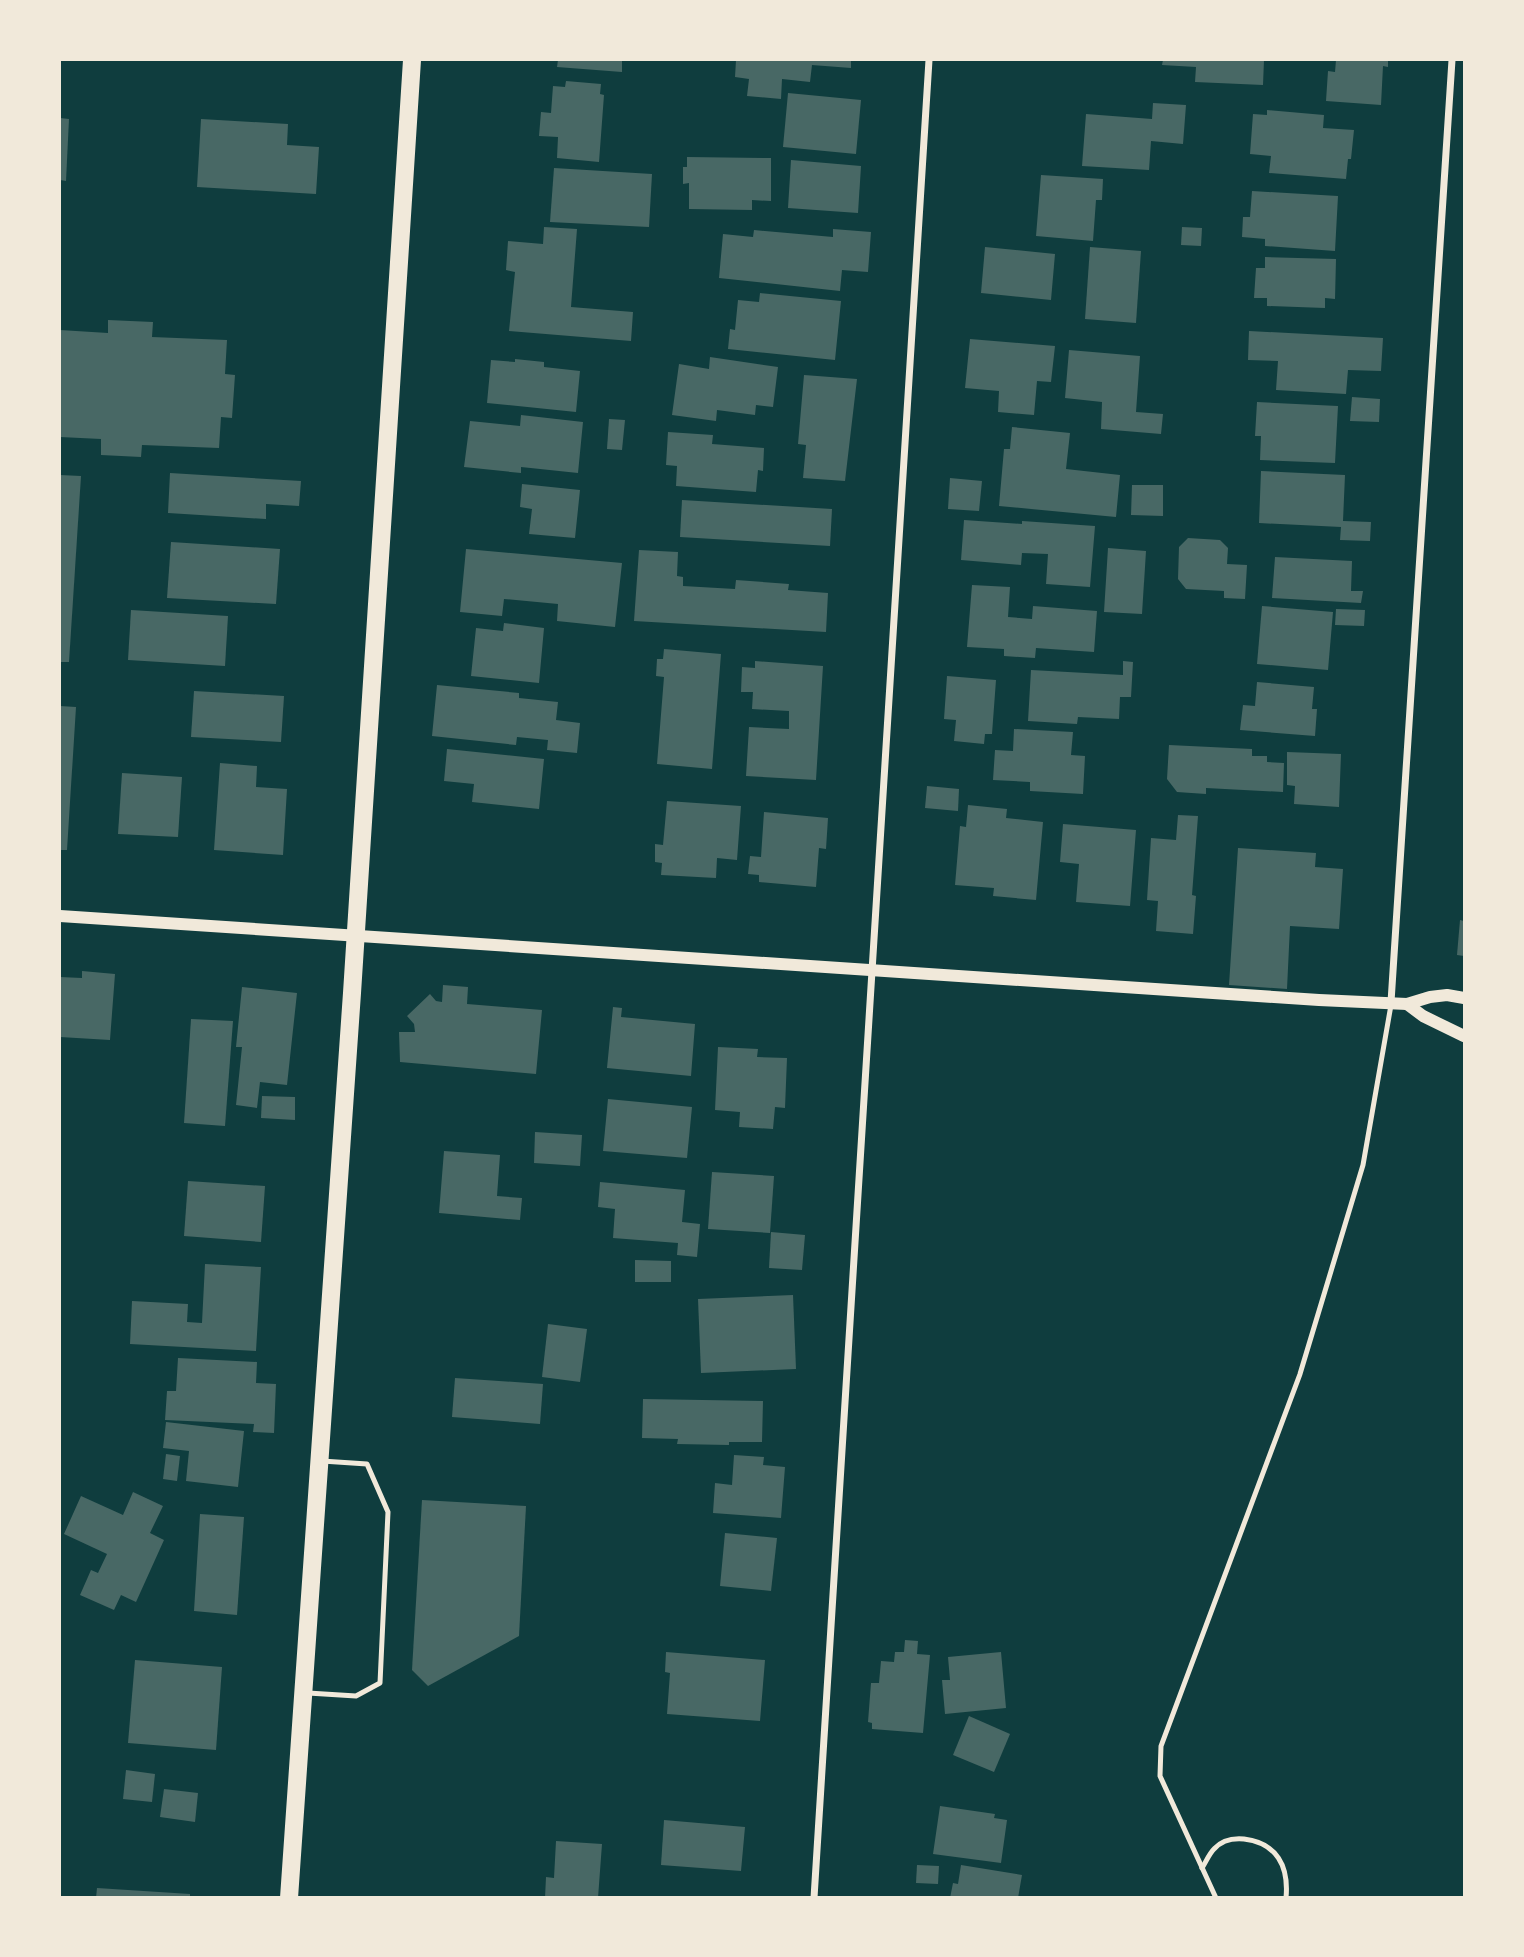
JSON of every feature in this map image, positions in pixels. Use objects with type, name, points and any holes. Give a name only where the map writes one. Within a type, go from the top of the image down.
[{"type":"main road","points":[[289,1898],[356,936],[412,60]]},
{"type":"street","points":[[814,1898],[895,566],[929,60]]},
{"type":"street","points":[[1391,1002],[1451,60]]},
{"type":"street","points":[[60,916],[1319,1000],[1407,1004],[1447,995],[1465,998]]},
{"type":"street","points":[[1407,1004],[1423,1016],[1465,1036]]},
{"type":"lane","points":[[1216,1898],[1160,1776],[1161,1746],[1300,1374],[1363,1165],[1391,1002]]},
{"type":"lane","points":[[303,1693],[356,1696],[380,1683],[388,1512],[367,1464],[319,1461]]},
{"type":"lane","points":[[1202,1868],[1215,1847],[1233,1838],[1259,1841],[1276,1853],[1287,1880],[1286,1898]]},
{"type":"building","points":[[558,60],[622,60],[622,72],[557,67]]},
{"type":"building","points":[[736,60],[851,60],[851,68],[812,65],[810,82],[782,79],[781,99],[747,96],[749,79],[735,77]]},
{"type":"building","points":[[1163,60],[1264,60],[1263,85],[1195,82],[1196,67],[1162,65]]},
{"type":"building","points":[[1336,60],[1388,60],[1388,67],[1383,66],[1381,105],[1326,101],[1328,71],[1335,72]]},
{"type":"building","points":[[566,81],[601,84],[600,94],[604,95],[599,162],[557,158],[558,137],[539,136],[541,112],[551,113],[553,86],[565,87]]},
{"type":"building","points":[[788,93],[861,100],[856,154],[783,147]]},
{"type":"building","points":[[1153,103],[1186,105],[1183,144],[1151,141],[1149,170],[1082,166],[1086,114],[1152,119]]},
{"type":"building","points":[[1267,110],[1324,115],[1323,128],[1354,130],[1346,179],[1269,173],[1271,156],[1250,154],[1253,114],[1267,115]]},
{"type":"building","points":[[60,118],[69,119],[66,181],[60,180]]},
{"type":"building","points":[[201,119],[288,124],[287,145],[319,147],[316,194],[197,187]]},
{"type":"building","points":[[687,157],[771,158],[771,201],[752,200],[752,210],[689,209],[689,183],[683,184],[683,167],[687,167]]},
{"type":"building","points":[[791,160],[861,166],[858,213],[788,208]]},
{"type":"building","points":[[554,168],[652,174],[649,227],[550,222]]},
{"type":"building","points":[[1041,175],[1103,179],[1102,200],[1096,200],[1093,241],[1036,236]]},
{"type":"building","points":[[1252,191],[1338,196],[1335,251],[1265,246],[1265,239],[1242,237],[1243,217],[1250,217]]},
{"type":"building","points":[[544,227],[577,229],[571,307],[633,312],[631,341],[509,331],[515,272],[506,270],[508,241],[543,244]]},
{"type":"building","points":[[1182,227],[1202,228],[1201,246],[1181,245]]},
{"type":"building","points":[[833,229],[871,232],[868,272],[842,270],[840,291],[719,278],[723,234],[753,237],[754,230],[833,237]]},
{"type":"building","points":[[985,247],[1055,254],[1051,300],[981,293]]},
{"type":"building","points":[[1090,247],[1141,251],[1136,323],[1085,319]]},
{"type":"building","points":[[1265,257],[1336,259],[1335,299],[1325,298],[1325,308],[1267,306],[1267,298],[1254,298],[1256,268],[1265,268]]},
{"type":"building","points":[[760,293],[841,301],[835,360],[728,349],[730,329],[735,330],[738,300],[759,302]]},
{"type":"building","points":[[108,320],[153,322],[152,337],[227,340],[225,374],[235,375],[232,418],[221,417],[219,448],[142,445],[141,457],[101,455],[101,439],[60,437],[60,330],[108,333]]},
{"type":"building","points":[[1249,331],[1383,338],[1381,371],[1348,370],[1346,394],[1276,390],[1278,361],[1248,360]]},
{"type":"building","points":[[970,339],[1055,346],[1051,382],[1037,381],[1034,415],[998,412],[999,391],[965,388]]},
{"type":"building","points":[[1069,350],[1140,356],[1136,412],[1163,414],[1161,434],[1101,429],[1102,402],[1065,398]]},
{"type":"building","points":[[710,357],[778,367],[773,407],[756,405],[755,415],[717,410],[716,421],[672,415],[679,364],[709,369]]},
{"type":"building","points":[[515,359],[544,362],[544,367],[580,371],[576,412],[487,403],[491,360],[515,362]]},
{"type":"building","points":[[804,375],[857,379],[845,481],[803,478],[806,445],[798,444]]},
{"type":"building","points":[[1352,397],[1380,399],[1379,422],[1350,421]]},
{"type":"building","points":[[1257,402],[1338,406],[1335,463],[1260,460],[1261,436],[1255,436]]},
{"type":"building","points":[[521,415],[583,422],[578,473],[521,467],[521,473],[464,467],[470,421],[520,426]]},
{"type":"building","points":[[609,419],[625,420],[622,450],[607,449]]},
{"type":"building","points":[[1012,427],[1070,433],[1066,469],[1120,475],[1116,517],[999,506],[1004,449],[1010,449]]},
{"type":"building","points":[[668,432],[713,435],[712,444],[764,448],[763,471],[758,470],[756,492],[676,486],[677,466],[666,465]]},
{"type":"building","points":[[1261,471],[1345,475],[1343,521],[1371,522],[1370,541],[1340,540],[1341,527],[1259,523]]},
{"type":"building","points":[[170,473],[301,481],[299,506],[266,504],[266,519],[168,513]]},
{"type":"building","points":[[60,475],[81,476],[69,662],[60,662]]},
{"type":"building","points":[[950,478],[982,481],[979,511],[948,509]]},
{"type":"building","points":[[522,484],[580,490],[575,538],[529,534],[532,509],[520,507]]},
{"type":"building","points":[[1132,485],[1163,485],[1163,516],[1131,515]]},
{"type":"building","points":[[682,500],[832,509],[830,546],[680,537]]},
{"type":"building","points":[[964,520],[1095,526],[1090,587],[1046,584],[1048,554],[1022,553],[1021,565],[961,560]]},
{"type":"building","points":[[1188,538],[1220,540],[1228,548],[1227,564],[1247,565],[1245,599],[1224,598],[1224,591],[1186,589],[1178,579],[1179,547]]},
{"type":"building","points":[[171,542],[280,549],[276,604],[167,598]]},
{"type":"building","points":[[1108,548],[1146,551],[1142,614],[1104,612]]},
{"type":"building","points":[[466,549],[622,563],[615,627],[557,621],[558,604],[504,599],[502,616],[460,612]]},
{"type":"building","points":[[639,550],[678,552],[677,576],[683,577],[683,586],[735,589],[736,580],[789,584],[788,590],[828,593],[826,632],[634,621]]},
{"type":"building","points":[[1275,557],[1352,561],[1351,591],[1363,591],[1361,603],[1272,598]]},
{"type":"building","points":[[972,585],[1010,587],[1008,617],[1032,619],[1033,606],[1097,611],[1094,652],[1036,648],[1035,658],[1004,656],[1004,649],[967,647]]},
{"type":"building","points":[[1262,606],[1333,612],[1328,670],[1257,664]]},
{"type":"building","points":[[1336,609],[1365,610],[1364,626],[1335,625]]},
{"type":"building","points":[[131,610],[228,616],[225,666],[128,660]]},
{"type":"building","points":[[504,623],[544,628],[539,683],[471,676],[476,628],[503,631]]},
{"type":"building","points":[[664,649],[721,654],[712,769],[657,764],[664,677],[656,676],[657,659],[663,659]]},
{"type":"building","points":[[755,661],[823,666],[816,780],[746,776],[749,727],[789,729],[789,711],[752,709],[753,692],[741,692],[742,667],[755,668]]},
{"type":"building","points":[[1123,661],[1133,662],[1131,697],[1120,697],[1119,719],[1078,717],[1077,724],[1028,721],[1031,670],[1123,675]]},
{"type":"building","points":[[947,676],[996,680],[992,734],[985,734],[984,744],[954,741],[956,720],[944,719]]},
{"type":"building","points":[[1257,682],[1314,687],[1312,709],[1317,709],[1315,736],[1240,730],[1243,705],[1255,706]]},
{"type":"building","points":[[437,685],[519,693],[519,698],[558,702],[556,720],[580,723],[577,753],[547,750],[548,740],[517,737],[516,745],[432,736]]},
{"type":"building","points":[[194,691],[284,696],[281,742],[191,737]]},
{"type":"building","points":[[60,706],[76,707],[67,850],[60,850]]},
{"type":"building","points":[[1014,729],[1073,732],[1071,755],[1085,756],[1083,794],[1030,791],[1030,782],[993,780],[995,750],[1013,751]]},
{"type":"building","points":[[1169,745],[1252,749],[1252,756],[1267,756],[1267,762],[1284,763],[1283,792],[1206,788],[1206,794],[1177,792],[1167,779]]},
{"type":"building","points":[[447,749],[544,759],[539,809],[472,802],[474,784],[444,781]]},
{"type":"building","points":[[1287,752],[1341,754],[1339,807],[1294,804],[1295,786],[1287,785]]},
{"type":"building","points":[[220,763],[257,766],[256,787],[287,789],[283,855],[214,850]]},
{"type":"building","points":[[122,773],[182,777],[178,837],[118,834]]},
{"type":"building","points":[[927,786],[959,789],[958,811],[925,808]]},
{"type":"building","points":[[667,801],[741,806],[737,860],[717,858],[716,878],[661,875],[662,863],[655,862],[655,844],[663,845]]},
{"type":"building","points":[[968,805],[1007,809],[1006,818],[1043,822],[1036,900],[993,896],[994,888],[955,885],[960,826],[966,827]]},
{"type":"building","points":[[764,812],[828,818],[826,849],[819,848],[816,887],[759,882],[759,875],[748,874],[750,856],[761,857]]},
{"type":"building","points":[[1178,815],[1198,816],[1192,895],[1196,896],[1193,934],[1156,931],[1158,901],[1147,900],[1151,838],[1176,840]]},
{"type":"building","points":[[1063,824],[1136,830],[1130,906],[1076,902],[1079,864],[1060,862]]},
{"type":"building","points":[[1238,848],[1316,853],[1315,867],[1343,869],[1339,929],[1290,926],[1287,989],[1229,985]]},
{"type":"building","points":[[1460,920],[1464,921],[1464,956],[1457,955]]},
{"type":"building","points":[[82,971],[115,974],[110,1040],[60,1037],[60,977],[82,978]]},
{"type":"building","points":[[443,985],[468,987],[467,1004],[542,1010],[536,1074],[400,1062],[399,1032],[415,1032],[414,1024],[407,1016],[430,994],[436,1001],[442,1002]]},
{"type":"building","points":[[242,987],[297,993],[287,1085],[260,1082],[257,1108],[236,1105],[242,1047],[236,1047]]},
{"type":"building","points":[[613,1007],[622,1008],[621,1017],[695,1024],[691,1076],[607,1068]]},
{"type":"building","points":[[191,1019],[233,1021],[225,1126],[184,1123]]},
{"type":"building","points":[[718,1047],[758,1049],[757,1057],[787,1058],[785,1108],[775,1107],[773,1129],[739,1127],[740,1112],[715,1110]]},
{"type":"building","points":[[262,1096],[295,1097],[295,1120],[261,1118]]},
{"type":"building","points":[[608,1099],[692,1107],[687,1158],[603,1151]]},
{"type":"building","points":[[535,1132],[582,1135],[580,1166],[534,1163]]},
{"type":"building","points":[[444,1151],[500,1155],[497,1196],[522,1198],[520,1220],[439,1213]]},
{"type":"building","points":[[712,1172],[774,1176],[770,1233],[708,1229]]},
{"type":"building","points":[[188,1181],[265,1186],[261,1242],[184,1236]]},
{"type":"building","points":[[600,1182],[685,1190],[682,1222],[700,1224],[697,1257],[677,1255],[678,1243],[613,1238],[615,1209],[598,1207]]},
{"type":"building","points":[[771,1232],[805,1235],[802,1270],[769,1268]]},
{"type":"building","points":[[635,1260],[671,1261],[671,1282],[635,1282]]},
{"type":"building","points":[[205,1264],[261,1267],[256,1351],[130,1344],[132,1301],[188,1304],[187,1322],[202,1323]]},
{"type":"building","points":[[793,1295],[796,1369],[701,1373],[698,1299]]},
{"type":"building","points":[[548,1324],[587,1329],[580,1382],[542,1377]]},
{"type":"building","points":[[178,1358],[257,1362],[256,1383],[276,1384],[274,1433],[253,1432],[254,1424],[165,1420],[167,1391],[176,1391]]},
{"type":"building","points":[[455,1378],[543,1384],[540,1424],[452,1417]]},
{"type":"building","points":[[643,1399],[763,1401],[762,1442],[729,1442],[729,1445],[677,1444],[678,1439],[642,1438]]},
{"type":"building","points":[[166,1422],[244,1431],[238,1487],[186,1481],[189,1451],[163,1448]]},
{"type":"building","points":[[166,1454],[180,1456],[177,1481],[163,1479]]},
{"type":"building","points":[[734,1455],[764,1457],[763,1465],[785,1467],[781,1518],[713,1513],[715,1483],[732,1485]]},
{"type":"building","points":[[133,1492],[163,1506],[150,1533],[164,1540],[136,1602],[121,1595],[114,1610],[80,1595],[91,1570],[98,1573],[107,1554],[64,1534],[81,1496],[123,1515]]},
{"type":"building","points":[[422,1500],[526,1506],[519,1636],[428,1686],[412,1670]]},
{"type":"building","points":[[200,1514],[244,1517],[237,1615],[194,1611]]},
{"type":"building","points":[[725,1533],[777,1538],[771,1591],[720,1586]]},
{"type":"building","points":[[905,1640],[918,1641],[917,1654],[930,1655],[923,1733],[872,1729],[872,1723],[868,1722],[871,1683],[879,1683],[881,1661],[894,1662],[895,1652],[904,1652]]},
{"type":"building","points":[[666,1652],[765,1660],[760,1721],[667,1714],[670,1673],[665,1672]]},
{"type":"building","points":[[1001,1652],[1006,1708],[945,1714],[942,1680],[950,1680],[948,1657]]},
{"type":"building","points":[[135,1660],[222,1667],[216,1750],[128,1743]]},
{"type":"building","points":[[969,1716],[1010,1734],[994,1772],[953,1755]]},
{"type":"building","points":[[126,1770],[155,1774],[152,1802],[123,1799]]},
{"type":"building","points":[[164,1789],[198,1793],[195,1822],[160,1817]]},
{"type":"building","points":[[940,1806],[995,1814],[994,1818],[1007,1820],[1001,1863],[933,1854]]},
{"type":"building","points":[[664,1820],[745,1827],[741,1871],[661,1865]]},
{"type":"building","points":[[556,1841],[602,1844],[598,1898],[545,1898],[546,1877],[554,1878]]},
{"type":"building","points":[[917,1865],[939,1866],[938,1884],[916,1883]]},
{"type":"building","points":[[961,1865],[1022,1875],[1018,1898],[950,1898],[953,1883],[958,1884]]},
{"type":"building","points":[[97,1888],[190,1894],[190,1898],[96,1898]]}]
